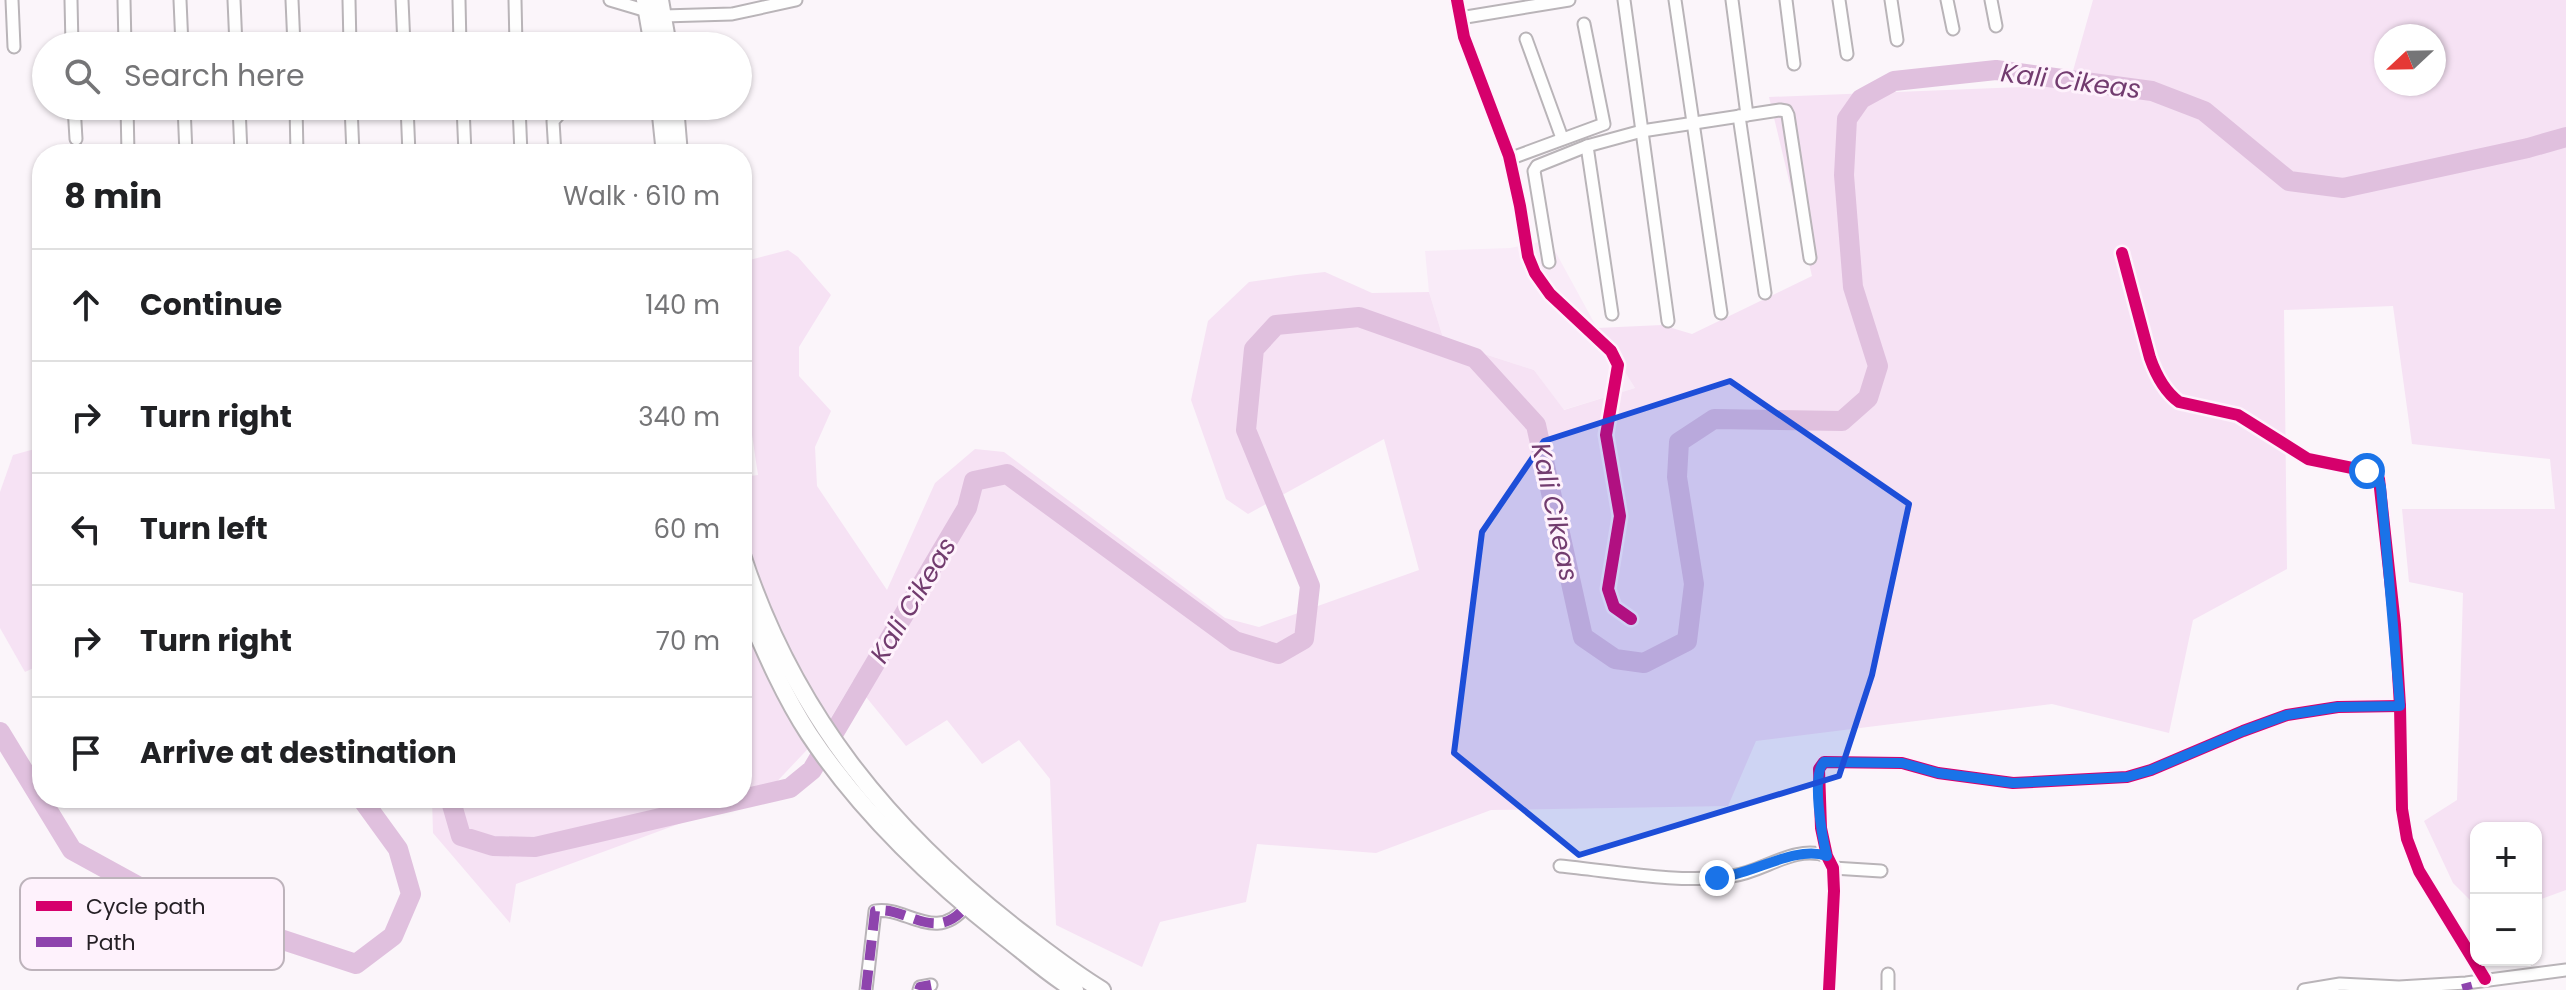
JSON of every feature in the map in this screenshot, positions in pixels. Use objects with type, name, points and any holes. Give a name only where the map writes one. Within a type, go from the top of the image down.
[{"type":"main road","points":[[653,32],[654,7]]},
{"type":"main road","points":[[654,7],[663,32]]},
{"type":"main road","points":[[661,120],[664,144]]},
{"type":"main road","points":[[676,120],[678,144]]},
{"type":"main road","points":[[752,581],[776,645],[797,684],[861,791],[893,837],[966,906],[1075,990]]},
{"type":"main road","points":[[752,620],[790,702],[810,735],[861,791],[976,897],[1076,974],[1102,990]]},
{"type":"street","points":[[12,0],[14,47]]},
{"type":"street","points":[[71,0],[72,32]]},
{"type":"street","points":[[124,0],[125,32]]},
{"type":"street","points":[[180,0],[181,32]]},
{"type":"street","points":[[234,0],[235,32]]},
{"type":"street","points":[[292,0],[293,32]]},
{"type":"street","points":[[349,0],[350,32]]},
{"type":"street","points":[[402,0],[403,32]]},
{"type":"street","points":[[459,0],[460,32]]},
{"type":"street","points":[[515,0],[516,32]]},
{"type":"street","points":[[610,0],[732,14],[796,0]]},
{"type":"street","points":[[1457,0],[1464,37],[1509,159],[1528,256],[1535,273],[1550,294],[1611,351],[1618,365],[1606,435],[1620,516],[1608,589],[1614,607],[1631,619]]},
{"type":"street","points":[[1460,18],[1569,0]]},
{"type":"street","points":[[1624,0],[1668,321]]},
{"type":"street","points":[[1675,0],[1721,313]]},
{"type":"street","points":[[1732,0],[1765,293]]},
{"type":"street","points":[[1786,0],[1794,64]]},
{"type":"street","points":[[1839,0],[1847,54]]},
{"type":"street","points":[[1891,0],[1897,40]]},
{"type":"street","points":[[1947,0],[1953,29]]},
{"type":"street","points":[[1991,0],[1996,26]]},
{"type":"street","points":[[1509,159],[1604,124],[1584,24]]},
{"type":"street","points":[[1526,39],[1562,138]]},
{"type":"street","points":[[1549,262],[1534,169],[1587,146],[1642,131],[1780,110],[1788,115],[1810,258]]},
{"type":"street","points":[[75,120],[76,139]]},
{"type":"street","points":[[127,120],[128,144]]},
{"type":"street","points":[[185,120],[186,144]]},
{"type":"street","points":[[240,120],[241,144]]},
{"type":"street","points":[[296,120],[297,144]]},
{"type":"street","points":[[352,120],[353,144]]},
{"type":"street","points":[[408,120],[409,144]]},
{"type":"street","points":[[464,120],[465,144]]},
{"type":"street","points":[[520,120],[521,144]]},
{"type":"street","points":[[554,120],[554,144]]},
{"type":"street","points":[[1587,146],[1612,314]]},
{"type":"street","points":[[2122,253],[2150,358],[2171,397],[2179,402],[2238,415],[2308,459],[2367,471],[2379,479],[2400,706],[2402,809],[2411,854],[2485,979]]},
{"type":"street","points":[[1829,990],[1834,914],[1833,868],[1821,828],[1818,780],[1819,769],[1824,762],[1902,763],[1938,773],[2013,783],[2127,777],[2287,715],[2338,707],[2400,706]]},
{"type":"street","points":[[1560,866],[1717,878],[1736,876],[1802,854],[1827,856]]},
{"type":"street","points":[[1833,868],[1881,871]]},
{"type":"street","points":[[866,990],[875,911],[943,922],[957,918],[966,906]]},
{"type":"street","points":[[2304,990],[2340,984],[2467,986],[2485,979],[2566,970]]},
{"type":"street","points":[[1888,974],[1888,990]]},
{"type":"highlighted area","points":[[1730,381],[1909,504],[1872,675],[1839,776],[1579,855],[1454,753],[1482,532],[1544,441]]},
{"type":"shaded area","points":[[2093,0],[2566,0],[2566,890],[2542,899],[2542,822],[2470,822],[2470,900],[2453,883],[2424,821],[2457,800],[2463,593],[2409,582],[2402,509],[2555,509],[2550,459],[2412,444],[2393,306],[2284,310],[2287,569],[2193,620],[2169,733],[2052,704],[1756,741],[1728,806],[1491,810],[1376,853],[1257,844],[1246,902],[1160,922],[1142,967],[1056,925],[1050,779],[1019,740],[982,764],[947,720],[906,746],[853,681],[820,736],[768,791],[752,797],[752,476],[758,475],[752,435],[752,259],[788,250],[831,295],[799,347],[799,376],[831,411],[815,447],[817,486],[887,590],[935,483],[975,449],[1004,452],[1225,618],[1259,627],[1419,570],[1384,439],[1248,514],[1226,499],[1191,400],[1208,321],[1249,282],[1325,272],[1372,293],[1429,292],[1444,341],[1534,370],[1564,410],[1635,388],[1597,328],[1662,325],[1692,334],[1812,276],[1769,97],[2069,85]]},
{"type":"shaded area","points":[[1549,240],[1597,328],[1635,388],[1563,410],[1534,370],[1444,341],[1429,292],[1425,251],[1510,248]]},
{"type":"shaded area","points":[[32,450],[32,669],[25,672],[0,628],[0,492],[13,455]]},
{"type":"shaded area","points":[[432,808],[722,808],[516,884],[510,923],[433,833]]},
{"type":"waterway","name":"Kali Cikeas","points":[[752,797],[790,788],[812,770],[967,508],[974,481],[1007,474],[1235,641],[1278,654],[1304,639],[1310,586],[1246,430],[1254,349],[1276,325],[1359,317],[1475,358],[1536,425],[1583,637],[1615,659],[1644,663],[1687,641],[1694,584],[1677,477],[1679,442],[1714,419],[1842,421],[1868,398],[1878,366],[1853,287],[1844,175],[1847,119],[1861,99],[1894,81],[1996,70],[2152,91],[2204,111],[2289,181],[2343,188],[2566,137]]},
{"type":"waterway","name":"Kali Cikeas","points":[[0,732],[32,784]]},
{"type":"waterway","name":"Kali Cikeas","points":[[46,808],[72,850],[123,878]]},
{"type":"waterway","name":"Kali Cikeas","points":[[284,940],[356,964],[393,936],[411,894],[398,849],[368,808]]},
{"type":"waterway","name":"Kali Cikeas","points":[[453,808],[461,836],[493,846],[535,847],[704,808]]},
{"type":"marked path","points":[[866,990],[875,911],[898,913],[932,923],[955,917],[966,906]]},
{"type":"marked path","points":[[2466,983],[2468,990]]},
{"type":"marked path","points":[[919,990],[931,985]]},
{"type":"cycle path","points":[[1457,0],[1464,37],[1509,156],[1528,256],[1535,273],[1550,294],[1611,351],[1618,365],[1606,435],[1620,516],[1608,589],[1614,607],[1631,619]]},
{"type":"cycle path","points":[[2122,253],[2150,358],[2161,382],[2174,398],[2179,402],[2238,415],[2308,459],[2367,471],[2379,479],[2395,625],[2402,809],[2407,839],[2419,871],[2485,979]]},
{"type":"cycle path","points":[[1829,990],[1834,891],[1833,868],[1821,828],[1819,769],[1824,762],[1902,763],[1938,773],[2013,783],[2127,777],[2287,715],[2338,707],[2400,706]]},
{"type":"route","points":[[1717,878],[1736,876],[1802,854],[1820,853],[1827,856],[1821,828],[1818,780],[1820,764],[1824,762],[1902,763],[1938,773],[2013,783],[2127,777],[2287,715],[2338,707],[2400,706],[2381,487],[2379,479],[2367,471]]}]
